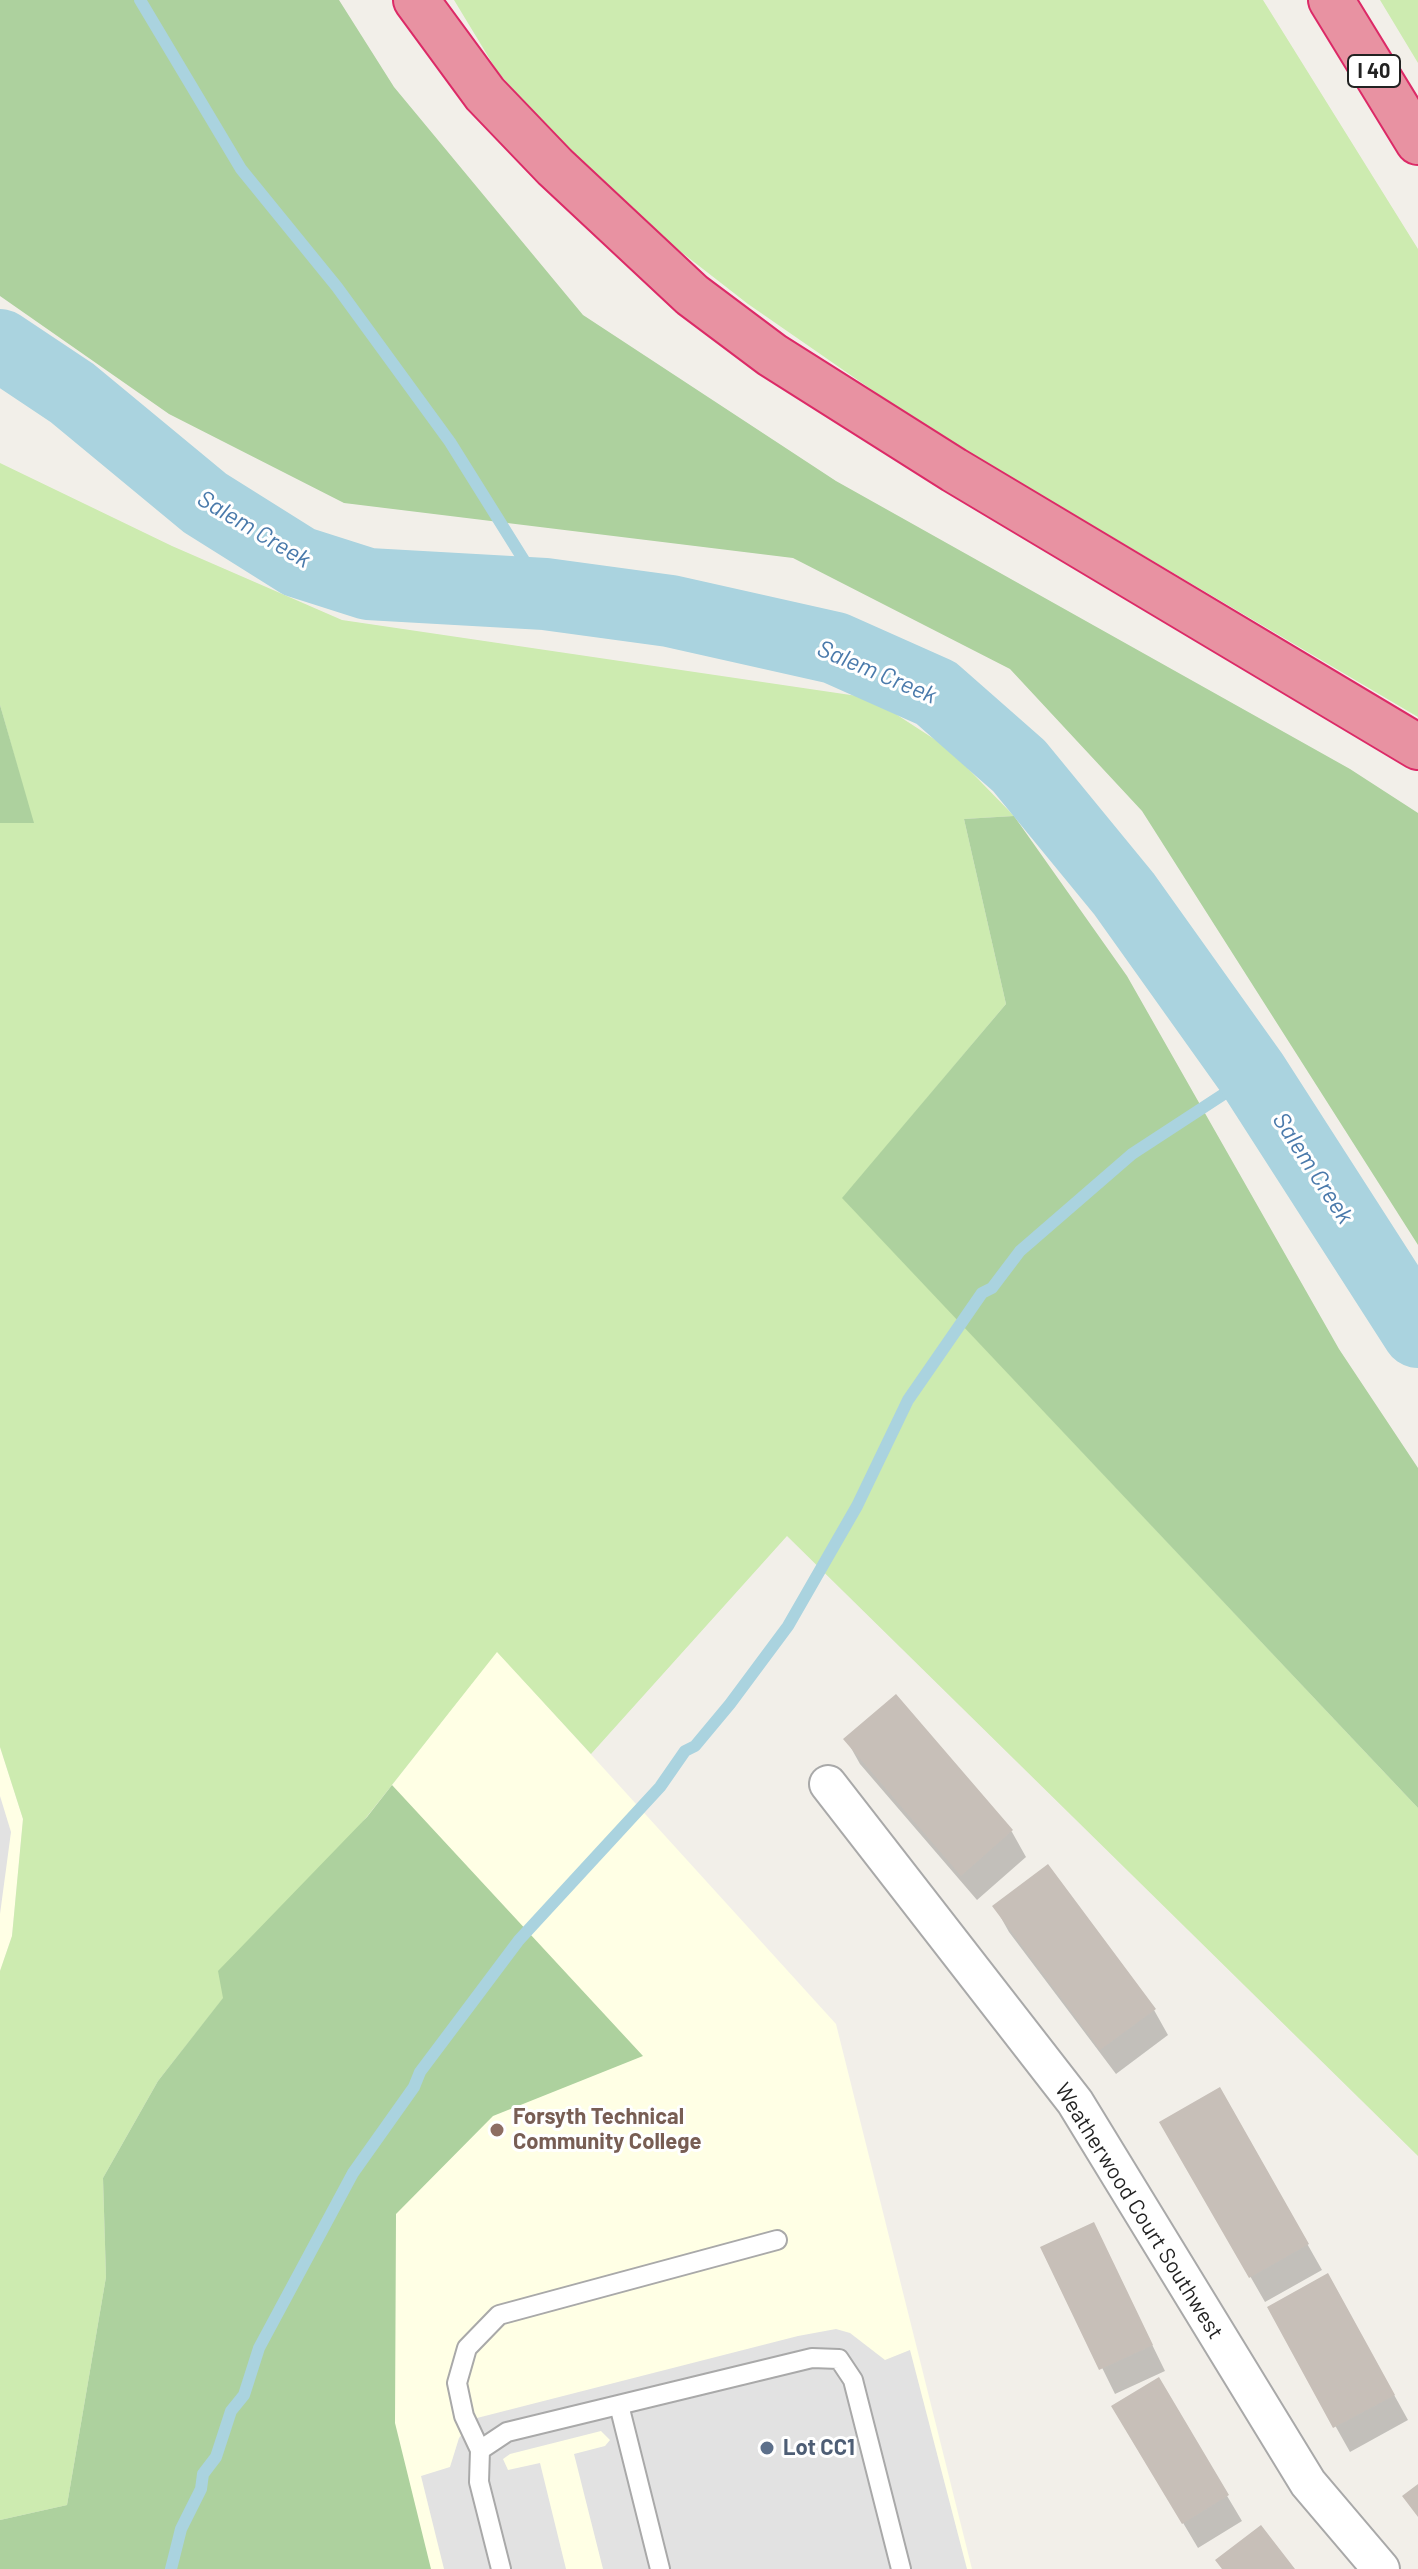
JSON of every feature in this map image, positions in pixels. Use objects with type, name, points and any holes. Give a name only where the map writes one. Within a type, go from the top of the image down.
[{"type":"highway","points":[[416,0],[485,94],[555,167],[692,295],[772,355],[954,470],[1418,747]]},
{"type":"highway","name":"I 40","points":[[1331,0],[1418,142]]},
{"type":"street","name":"Weatherwood Court Southwest","points":[[828,1784],[1075,2102],[1308,2483],[1381,2569]]},
{"type":"lane","points":[[501,2569],[479,2482],[480,2450],[464,2416],[457,2383],[467,2348],[499,2315],[777,2240]]},
{"type":"lane","points":[[480,2450],[507,2432],[812,2358],[839,2359],[853,2380],[901,2569]]},
{"type":"lane","points":[[619,2405],[660,2569]]},
{"type":"shaded area","name":"Forsyth Technical Community College","points":[[497,1651],[836,2024],[972,2569],[0,2569],[0,2520],[67,2505],[106,2277],[367,1817]]},
{"type":"shaded area","points":[[0,1747],[23,1819],[12,1936],[0,1971]]},
{"type":"shaded area","points":[[0,1796],[11,1832],[0,1914]]},
{"type":"shaded area","name":"Lot CC1","points":[[836,2329],[850,2333],[885,2360],[910,2350],[967,2569],[603,2569],[574,2454],[605,2446],[610,2440],[601,2431],[510,2454],[503,2459],[508,2470],[540,2463],[566,2569],[444,2569],[421,2476],[450,2467],[459,2438],[477,2418]]},
{"type":"green space","points":[[0,0],[339,0],[394,87],[583,315],[836,481],[1350,769],[1418,813],[1418,1245],[1142,811],[1010,669],[793,558],[344,503],[169,414],[0,296]]},
{"type":"green space","points":[[454,0],[1263,0],[1418,249],[1418,717],[927,428],[748,304],[676,248],[567,151],[497,71]]},
{"type":"green space","points":[[1380,0],[1418,0],[1418,63]]},
{"type":"green space","points":[[0,463],[172,546],[342,620],[871,698],[948,748],[1014,816],[964,819],[1006,1004],[843,1198],[1418,1808],[1418,2156],[787,1536],[591,1754],[497,1652],[158,2081],[103,2178],[106,2277],[67,2505],[0,2520],[0,1971],[12,1936],[23,1819],[0,1747],[0,823],[33,823],[0,705]]},
{"type":"green space","points":[[0,705],[34,823],[0,823]]},
{"type":"green space","points":[[1014,816],[1127,976],[1339,1349],[1418,1468],[1418,1808],[842,1198],[1006,1004],[964,819]]},
{"type":"green space","points":[[392,1785],[643,2056],[493,2116],[396,2214],[395,2423],[431,2569],[0,2569],[0,2520],[67,2505],[106,2277],[103,2178],[158,2081],[223,1998],[218,1971],[367,1817]]},
{"type":"building","points":[[896,1694],[1013,1830],[961,1876],[843,1739]]},
{"type":"building","points":[[1048,1864],[1156,2009],[1100,2050],[992,1906]]},
{"type":"building","points":[[1220,2087],[1309,2244],[1249,2278],[1159,2122]]},
{"type":"building","points":[[1094,2222],[1153,2345],[1099,2370],[1040,2247]]},
{"type":"building","points":[[1328,2273],[1395,2395],[1333,2428],[1267,2307]]},
{"type":"building","points":[[1159,2377],[1229,2495],[1182,2524],[1111,2406]]},
{"type":"building","points":[[1418,2484],[1418,2517],[1402,2496]]},
{"type":"building","points":[[1261,2525],[1295,2569],[1222,2569],[1215,2560]]},
{"type":"waterway","points":[[140,0],[241,169],[337,287],[450,442],[545,594]]},
{"type":"waterway","name":"Salem Creek","points":[[0,345],[72,393],[205,503],[299,562],[368,584],[545,594],[670,611],[835,648],[936,693],[1019,766],[1124,894],[1253,1075],[1418,1332]]},
{"type":"waterway","points":[[171,2569],[181,2529],[201,2489],[203,2474],[216,2457],[231,2411],[244,2395],[259,2348],[353,2173],[414,2087],[420,2072],[519,1940],[660,1787],[685,1751],[695,1746],[730,1704],[788,1626],[857,1506],[908,1400],[982,1293],[992,1288],[1020,1251],[1132,1154],[1253,1075]]},
{"type":"place","name":"Forsyth Technical Community College","points":[[497,2130]]},
{"type":"place","name":"Lot CC1","points":[[767,2448]]}]
